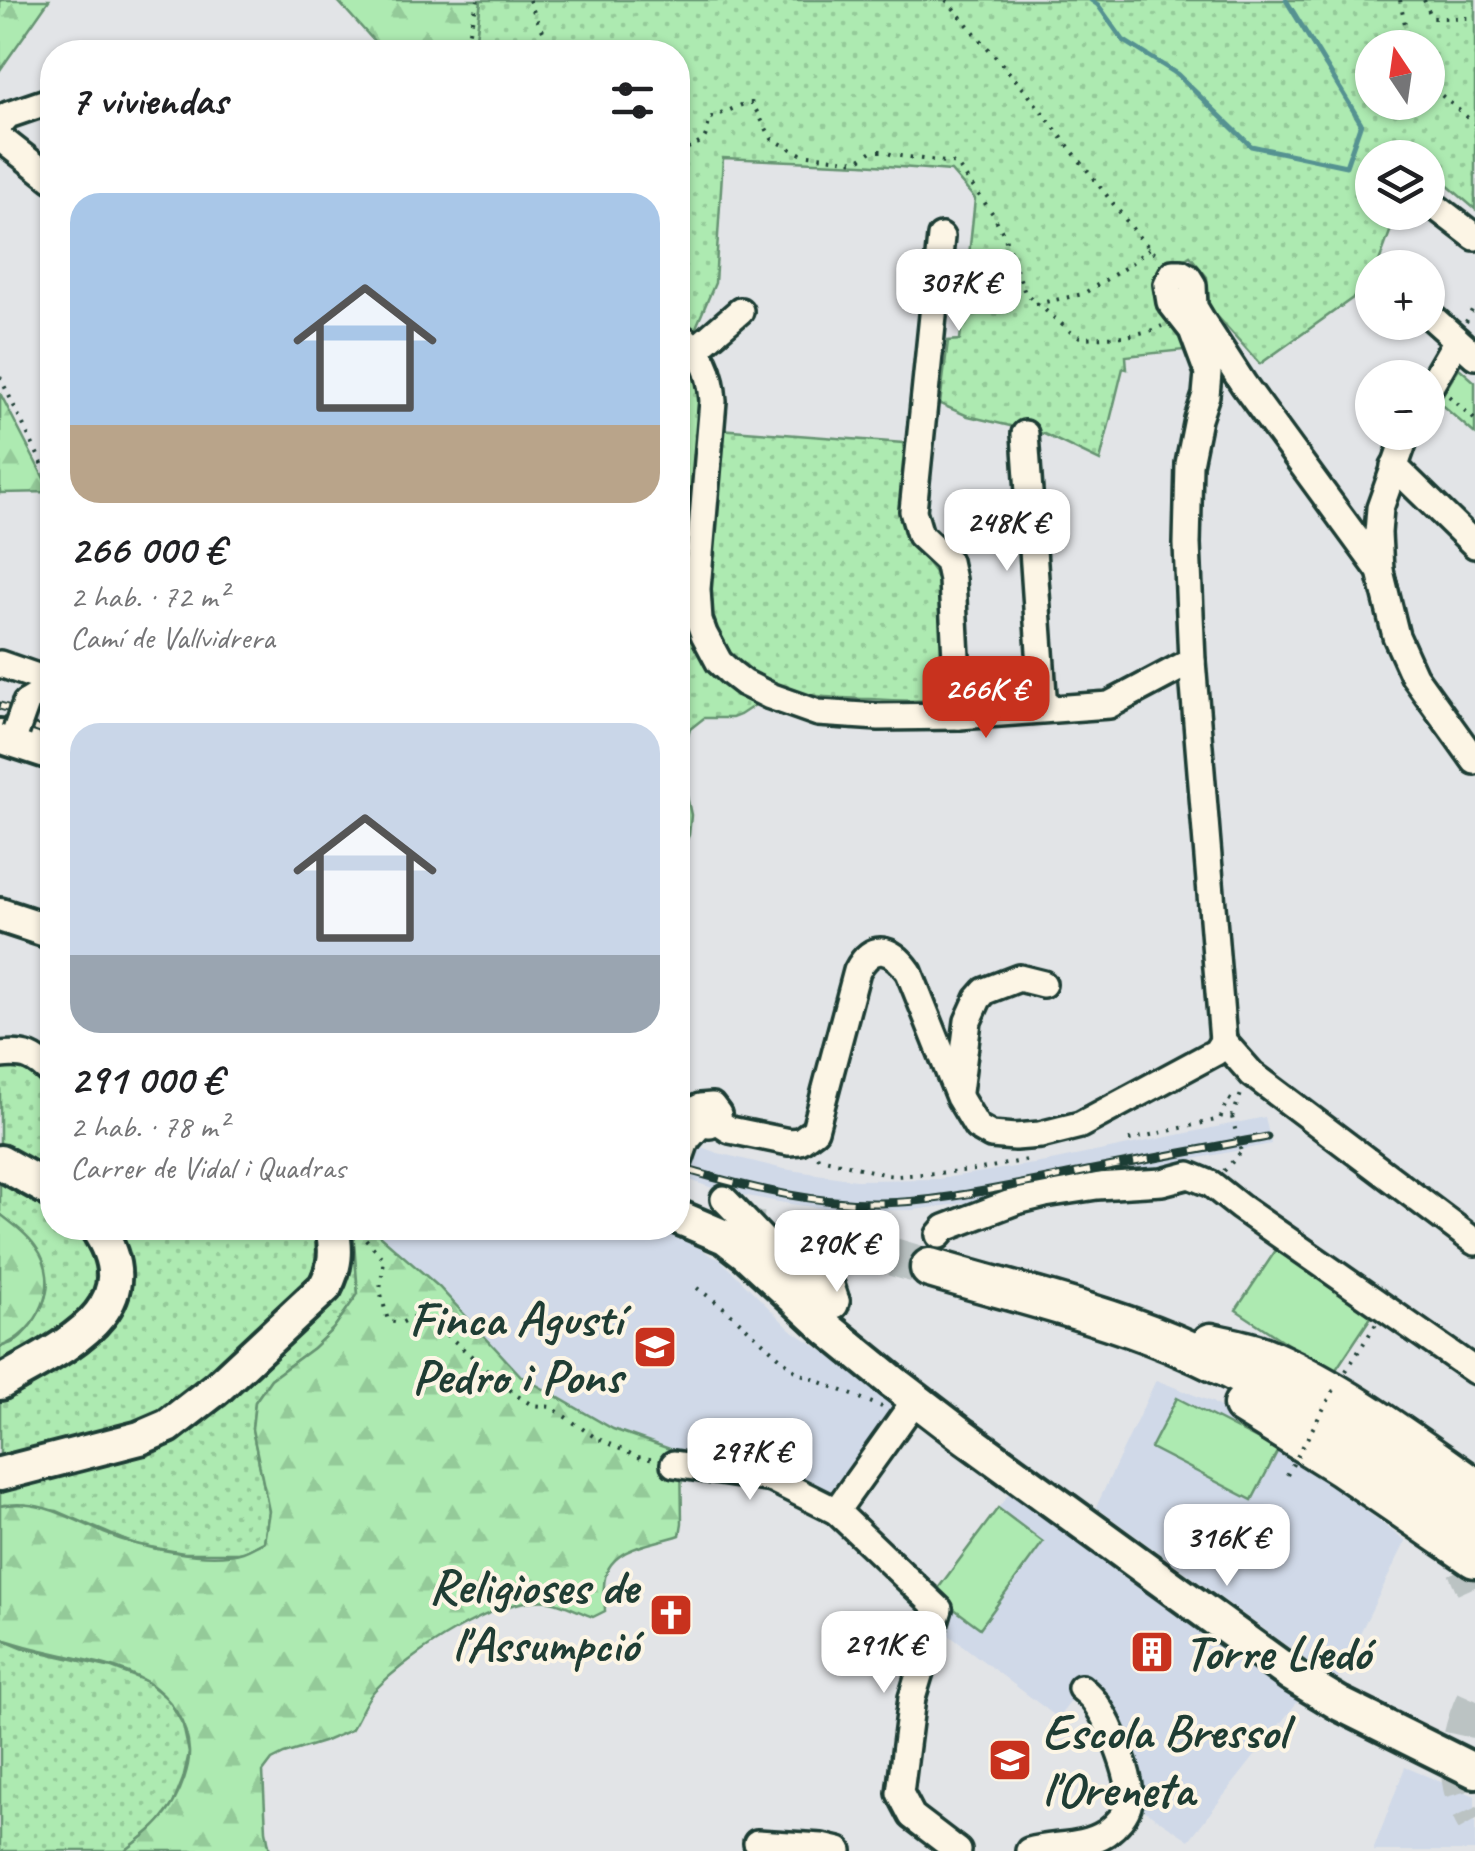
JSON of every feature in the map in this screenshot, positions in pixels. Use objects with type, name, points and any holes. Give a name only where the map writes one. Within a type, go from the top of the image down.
[{"type":"highway","points":[[935,1252],[1063,1306],[1169,1342],[1258,1384],[1380,1457],[1467,1554]]},
{"type":"highway","points":[[1169,1342],[1230,1397],[1467,1554]]},
{"type":"highway","points":[[1169,1342],[1205,1342],[1268,1358],[1394,1431],[1475,1488]]},
{"type":"highway","points":[[1276,1425],[1366,1500],[1422,1540],[1467,1554]]},
{"type":"highway","points":[[1394,1431],[1445,1450],[1475,1470]]},
{"type":"main road","points":[[10,736],[40,748]]},
{"type":"main road","points":[[0,915],[40,928]]},
{"type":"main road","points":[[0,1162],[40,1184]]},
{"type":"main road","points":[[690,1222],[725,1237],[832,1315],[910,1395],[962,1436],[1292,1675],[1340,1704],[1475,1771]]},
{"type":"main road","points":[[0,1382],[86,1330],[107,1306],[114,1272],[104,1240]]},
{"type":"main road","points":[[0,1474],[140,1438],[183,1416],[325,1287],[335,1265],[334,1240]]},
{"type":"street","points":[[0,124],[8,115],[40,104]]},
{"type":"street","points":[[0,138],[40,170]]},
{"type":"street","points":[[1445,214],[1475,237]]},
{"type":"street","points":[[940,237],[913,511],[920,535],[948,561],[960,716]]},
{"type":"street","points":[[1380,571],[1244,385],[1194,307],[1193,285],[1188,277],[1173,272],[1167,284],[1170,302],[1192,330],[1208,374],[1188,477],[1187,544],[1192,661],[1223,1041],[1252,1074],[1475,1242]]},
{"type":"street","points":[[690,340],[740,311]]},
{"type":"street","points":[[1445,375],[1464,342]]},
{"type":"street","points":[[690,346],[710,374],[713,401],[697,604],[704,634],[720,662],[744,683],[818,713],[960,716],[1109,705],[1192,661]]},
{"type":"street","points":[[1025,434],[1044,709]]},
{"type":"street","points":[[1400,450],[1380,508],[1380,571],[1396,636],[1414,676],[1475,761]]},
{"type":"street","points":[[1394,466],[1475,545]]},
{"type":"street","points":[[0,664],[40,678]]},
{"type":"street","points":[[10,736],[26,703],[34,698],[40,700]]},
{"type":"street","points":[[691,1136],[730,1130],[789,1142],[809,1137],[818,1126],[857,970],[877,951],[884,950],[900,960],[908,972],[959,1097],[977,1127],[991,1136],[1015,1137],[1080,1126],[1216,1052],[1223,1041]]},
{"type":"street","points":[[959,1097],[968,1021],[978,1000],[985,991],[1019,978],[1042,984]]},
{"type":"street","points":[[0,1055],[24,1055],[40,1061]]},
{"type":"street","points":[[935,1252],[945,1228],[1016,1201],[1097,1186],[1162,1182],[1189,1176],[1211,1184],[1475,1370]]},
{"type":"street","points":[[724,1200],[822,1293],[832,1315]]},
{"type":"street","points":[[802,1238],[827,1274],[832,1315]]},
{"type":"street","points":[[836,1512],[910,1395]]},
{"type":"street","points":[[674,1464],[772,1479],[836,1512],[939,1610],[912,1698],[900,1794],[912,1816],[958,1851]]},
{"type":"street","points":[[1029,1851],[1088,1841],[1104,1834],[1115,1826],[1129,1803],[1126,1775],[1109,1728],[1097,1704],[1081,1688]]},
{"type":"street","points":[[757,1842],[838,1851]]},
{"type":"path","points":[[466,40],[478,0]]},
{"type":"path","points":[[530,0],[550,40]]},
{"type":"path","points":[[946,0],[1173,272]]},
{"type":"path","points":[[1400,0],[1406,30]]},
{"type":"path","points":[[1424,0],[1432,18],[1475,18]]},
{"type":"path","points":[[1445,99],[1475,124]]},
{"type":"path","points":[[690,146],[704,141],[710,119],[746,102],[758,110],[772,139],[800,154],[857,160],[872,151],[884,151],[893,156],[952,164],[970,181],[993,214],[1024,292],[1072,333],[1082,338],[1127,336],[1164,325]]},
{"type":"path","points":[[1036,304],[1083,294],[1150,248]]},
{"type":"path","points":[[1464,342],[1475,304]]},
{"type":"path","points":[[0,377],[40,459]]},
{"type":"path","points":[[1445,398],[1475,420]]},
{"type":"path","points":[[1241,1152],[1232,1117],[1243,1090]]},
{"type":"path","points":[[1129,1140],[1220,1119],[1229,1100],[1238,1104]]},
{"type":"path","points":[[800,1141],[814,1156],[887,1175],[975,1170],[1033,1159]]},
{"type":"path","points":[[366,1240],[384,1260],[380,1290],[388,1320],[400,1323],[419,1314],[532,1406],[550,1407],[596,1438],[638,1457],[674,1464]]},
{"type":"path","points":[[697,1288],[796,1372],[886,1409],[910,1395]]},
{"type":"path","points":[[1347,1370],[1368,1337]]},
{"type":"path","points":[[1287,1475],[1336,1386]]},
{"type":"shaded area","points":[[1265,1117],[1271,1144],[973,1202],[914,1210],[845,1211],[721,1191],[690,1180],[690,1143],[784,1169],[856,1180],[938,1179],[1046,1162]]},
{"type":"shaded area","name":"Finca Agustí Pedro i Pons","points":[[385,1240],[689,1240],[720,1259],[790,1329],[901,1403],[838,1494],[680,1453],[613,1429],[521,1376],[440,1287]]},
{"type":"shaded area","points":[[1156,1380],[1212,1402],[1282,1448],[1406,1541],[1337,1679],[1096,1507]]},
{"type":"shaded area","points":[[1010,1492],[1298,1701],[1189,1840],[1138,1806],[1087,1680],[1058,1718],[945,1632],[934,1594]]},
{"type":"shaded area","points":[[1405,1767],[1475,1796],[1475,1851],[1373,1851]]},
{"type":"green space","points":[[0,0],[49,0],[0,70]]},
{"type":"green space","points":[[337,0],[481,0],[476,40],[373,40]]},
{"type":"green space","points":[[481,0],[1475,0],[1475,209],[1445,186],[1445,140],[1355,140],[1355,230],[1391,230],[1383,250],[1355,250],[1355,296],[1260,364],[1209,307],[1207,277],[1190,256],[1159,276],[1194,349],[1126,356],[1127,369],[1123,368],[1100,461],[1044,434],[968,416],[940,404],[948,341],[960,340],[975,199],[951,171],[723,158],[715,283],[690,341],[690,40],[476,40]]},
{"type":"green space","points":[[690,348],[694,353],[705,428],[903,443],[915,546],[940,579],[941,681],[936,700],[833,697],[773,687],[755,705],[732,718],[704,718],[690,729]]},
{"type":"green space","points":[[1459,368],[1475,382],[1475,434],[1445,408],[1445,391]]},
{"type":"green space","points":[[0,393],[40,471],[40,492],[0,493]]},
{"type":"green space","points":[[0,1069],[23,1070],[40,1082],[40,1240],[354,1240],[358,1294],[333,1329],[271,1379],[255,1402],[252,1429],[269,1511],[264,1542],[242,1553],[184,1553],[133,1544],[57,1511],[0,1506],[0,1347],[13,1342],[27,1329],[43,1304],[47,1279],[34,1253],[0,1214]]},
{"type":"green space","points":[[0,1214],[32,1242],[44,1261],[47,1276],[46,1291],[35,1319],[14,1340],[0,1347]]},
{"type":"green space","points":[[354,1240],[385,1240],[439,1287],[521,1376],[613,1429],[681,1453],[680,1535],[632,1549],[612,1563],[604,1586],[605,1611],[593,1617],[556,1602],[529,1601],[481,1617],[432,1645],[390,1676],[371,1694],[351,1730],[272,1760],[263,1772],[270,1851],[125,1851],[158,1823],[177,1797],[189,1757],[185,1731],[170,1703],[147,1682],[112,1667],[0,1638],[0,1506],[41,1507],[118,1538],[173,1552],[228,1555],[264,1542],[269,1511],[252,1429],[255,1402],[271,1379],[333,1329],[358,1294]]},
{"type":"green space","points":[[1276,1250],[1373,1314],[1333,1374],[1236,1310]]},
{"type":"green space","points":[[1177,1398],[1278,1450],[1252,1500],[1151,1448]]},
{"type":"green space","points":[[998,1508],[1043,1542],[980,1628],[934,1594]]},
{"type":"green space","points":[[0,1638],[24,1648],[112,1668],[146,1681],[169,1700],[183,1725],[189,1753],[183,1779],[173,1804],[156,1827],[125,1851],[0,1851]]},
{"type":"waterway","points":[[1091,0],[1123,40],[1177,74],[1251,146],[1346,166],[1361,123],[1286,0]]},
{"type":"tunnel","points":[[725,1228],[843,1242],[930,1268]]},
{"type":"tunnel","points":[[1466,1567],[1475,1587]]},
{"type":"tunnel","points":[[1475,1700],[1464,1730],[1460,1760],[1463,1790],[1475,1820]]},
{"type":"railway","points":[[0,706],[7,708]]},
{"type":"railway","points":[[29,726],[40,730]]},
{"type":"railway","points":[[691,1171],[808,1198],[903,1202],[972,1193],[1267,1137]]},
{"type":"place","name":"Finca Agustí Pedro i Pons","points":[[655,1347]]},
{"type":"place","name":"Religioses de l'Assumpció","points":[[671,1615]]},
{"type":"place","name":"Torre Lledó","points":[[1152,1652]]},
{"type":"place","name":"Escola Bressol l'Oreneta","points":[[1010,1760]]}]
